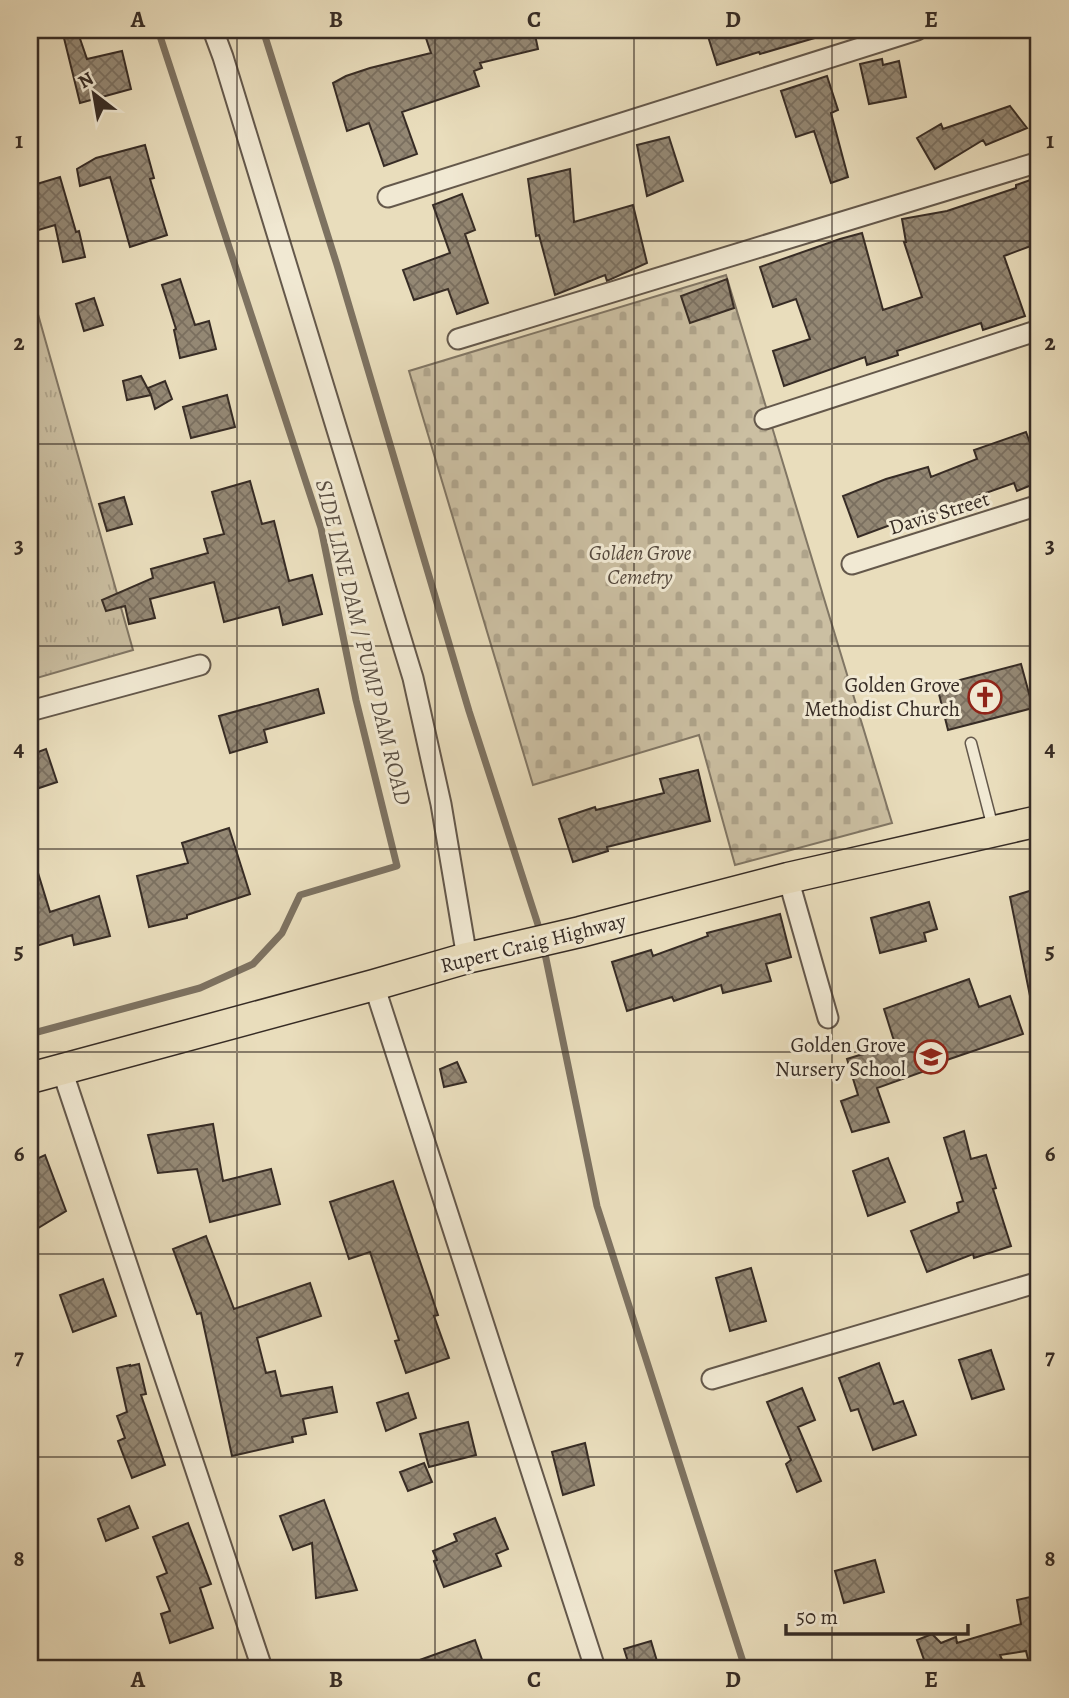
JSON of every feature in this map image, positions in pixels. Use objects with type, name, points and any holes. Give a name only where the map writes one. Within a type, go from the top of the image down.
[{"type":"main road","name":"Rupert Craig Highway","points":[[30,1078],[467,958],[788,878],[1039,821]]},
{"type":"street","points":[[212,30],[231,83],[413,678],[441,804],[467,958]]},
{"type":"street","points":[[388,197],[917,30]]},
{"type":"street","points":[[458,340],[1039,162]]},
{"type":"street","points":[[765,419],[1039,330]]},
{"type":"street","name":"Davis Street","points":[[852,564],[1039,505]]},
{"type":"street","points":[[30,711],[200,665]]},
{"type":"street","points":[[788,878],[828,1018]]},
{"type":"street","points":[[374,985],[595,1668]]},
{"type":"street","points":[[62,1070],[261,1668]]},
{"type":"street","points":[[712,1379],[1039,1282]]},
{"type":"lane","points":[[971,743],[994,832]]},
{"type":"green space","name":"Golden Grove Cemetry","points":[[726,275],[892,823],[735,865],[699,735],[533,785],[409,371]]},
{"type":"green space","points":[[30,286],[133,650],[30,680]]},
{"type":"building","points":[[62,30],[77,30],[87,59],[122,51],[131,89],[80,103]]},
{"type":"building","points":[[449,30],[534,30],[538,49],[480,63],[482,68],[474,71],[479,86],[402,112],[417,154],[384,166],[369,123],[347,131],[333,83],[370,68],[431,53],[426,38]]},
{"type":"building","points":[[706,30],[824,30],[825,35],[717,65]]},
{"type":"building","points":[[882,59],[883,65],[899,61],[906,97],[869,104],[860,64]]},
{"type":"building","points":[[827,76],[838,110],[831,113],[848,177],[831,183],[814,131],[796,137],[781,91]]},
{"type":"building","points":[[1010,106],[1027,128],[986,145],[983,140],[935,169],[917,138],[941,124],[943,129]]},
{"type":"building","points":[[669,137],[683,181],[647,196],[637,145]]},
{"type":"building","points":[[145,145],[154,178],[150,179],[167,235],[130,247],[110,177],[80,186],[77,169],[96,158]]},
{"type":"building","points":[[570,169],[574,222],[633,205],[647,263],[607,281],[605,275],[555,295],[539,235],[536,236],[528,179]]},
{"type":"building","points":[[60,177],[85,257],[63,262],[55,225],[35,231],[30,213],[30,186]]},
{"type":"building","points":[[1039,177],[1039,243],[1004,256],[1025,316],[983,330],[981,323],[897,351],[898,355],[867,365],[865,357],[784,386],[773,351],[810,339],[796,299],[773,307],[760,267],[862,233],[883,310],[922,297],[904,242],[902,219],[947,211],[1016,188],[1016,185]]},
{"type":"building","points":[[462,194],[475,230],[465,234],[488,303],[457,314],[448,289],[414,300],[403,270],[450,253],[433,205]]},
{"type":"building","points":[[180,279],[195,325],[209,321],[216,349],[180,358],[174,330],[176,329],[162,285]]},
{"type":"building","points":[[727,279],[734,308],[690,323],[681,296]]},
{"type":"building","points":[[94,298],[103,325],[84,331],[76,304]]},
{"type":"building","points":[[141,376],[151,395],[127,400],[123,381]]},
{"type":"building","points":[[165,381],[172,399],[155,409],[148,388]]},
{"type":"building","points":[[227,395],[235,427],[191,438],[183,407]]},
{"type":"building","points":[[1026,432],[1039,467],[1039,482],[1017,491],[1014,483],[977,496],[981,508],[955,516],[953,508],[902,523],[901,521],[858,537],[843,496],[886,479],[928,467],[931,477],[977,459],[974,450]]},
{"type":"building","points":[[250,481],[262,524],[274,521],[289,581],[312,575],[322,614],[283,625],[279,607],[224,622],[214,582],[150,599],[155,618],[129,624],[125,606],[106,611],[102,600],[153,578],[151,569],[208,553],[204,539],[224,534],[212,492]]},
{"type":"building","points":[[124,497],[132,524],[107,531],[99,504]]},
{"type":"building","name":"Golden Grove Methodist Church","points":[[1021,664],[1033,708],[948,730],[937,686]]},
{"type":"building","points":[[318,689],[324,713],[264,730],[267,742],[230,753],[219,716]]},
{"type":"building","points":[[46,749],[57,782],[30,791],[30,755]]},
{"type":"building","points":[[698,770],[710,821],[607,847],[608,851],[573,862],[559,819],[595,807],[596,810],[664,793],[660,779]]},
{"type":"building","points":[[229,828],[250,894],[187,915],[187,918],[149,927],[137,876],[188,863],[182,843]]},
{"type":"building","points":[[35,863],[50,912],[99,896],[110,936],[74,945],[72,935],[30,948],[30,864]]},
{"type":"building","points":[[1039,888],[1039,995],[1030,996],[1010,897]]},
{"type":"building","points":[[929,902],[937,929],[924,933],[926,941],[880,953],[871,918]]},
{"type":"building","points":[[780,914],[791,957],[766,964],[771,981],[723,993],[721,985],[674,1001],[672,997],[627,1011],[612,962],[651,950],[653,956],[708,936],[707,933]]},
{"type":"building","points":[[969,979],[979,1007],[1010,996],[1023,1034],[938,1063],[939,1066],[877,1088],[889,1122],[852,1132],[841,1101],[858,1095],[847,1059],[895,1044],[884,1009]]},
{"type":"building","points":[[457,1062],[466,1082],[444,1087],[440,1069]]},
{"type":"building","points":[[213,1124],[223,1181],[271,1169],[280,1204],[210,1222],[197,1169],[158,1173],[148,1135]]},
{"type":"building","points":[[964,1131],[971,1159],[986,1155],[996,1188],[993,1189],[1011,1246],[974,1258],[973,1254],[927,1272],[911,1231],[959,1212],[957,1203],[963,1201],[944,1138]]},
{"type":"building","points":[[45,1155],[66,1211],[30,1233],[30,1162]]},
{"type":"building","points":[[888,1158],[905,1202],[868,1216],[853,1171]]},
{"type":"building","points":[[393,1181],[438,1315],[434,1316],[449,1358],[406,1373],[395,1341],[399,1340],[370,1252],[349,1259],[330,1202]]},
{"type":"building","points":[[206,1236],[234,1309],[310,1283],[321,1316],[257,1338],[266,1373],[275,1371],[281,1396],[332,1387],[337,1412],[303,1419],[306,1434],[292,1437],[293,1442],[232,1456],[201,1313],[197,1314],[173,1249]]},
{"type":"building","points":[[751,1268],[766,1321],[730,1331],[716,1278]]},
{"type":"building","points":[[103,1279],[116,1316],[73,1332],[60,1295]]},
{"type":"building","points":[[991,1350],[1004,1389],[972,1399],[959,1360]]},
{"type":"building","points":[[879,1363],[894,1404],[903,1401],[916,1435],[873,1450],[858,1409],[851,1411],[839,1378]]},
{"type":"building","points":[[139,1364],[146,1394],[141,1395],[165,1465],[132,1478],[118,1441],[125,1438],[117,1416],[127,1412],[117,1368]]},
{"type":"building","points":[[802,1388],[815,1420],[798,1427],[821,1481],[797,1492],[786,1464],[791,1460],[767,1402]]},
{"type":"building","points":[[408,1393],[416,1418],[386,1431],[377,1403]]},
{"type":"building","points":[[468,1422],[476,1455],[429,1467],[420,1434]]},
{"type":"building","points":[[585,1443],[594,1485],[563,1495],[552,1452]]},
{"type":"building","points":[[424,1463],[432,1482],[408,1491],[400,1472]]},
{"type":"building","points":[[324,1500],[357,1590],[316,1598],[312,1543],[293,1550],[280,1516]]},
{"type":"building","points":[[129,1506],[138,1528],[106,1541],[98,1519]]},
{"type":"building","points":[[495,1518],[508,1549],[496,1554],[501,1566],[444,1587],[433,1551],[457,1541],[454,1534]]},
{"type":"building","points":[[188,1523],[211,1584],[200,1588],[213,1628],[170,1643],[161,1614],[170,1611],[157,1577],[167,1573],[153,1537]]},
{"type":"building","points":[[875,1560],[884,1592],[844,1603],[835,1571]]},
{"type":"building","points":[[1039,1595],[1039,1666],[1030,1667],[1026,1651],[1000,1655],[1004,1664],[990,1668],[927,1668],[917,1640],[932,1634],[941,1643],[956,1637],[957,1643],[1021,1624],[1017,1600]]},
{"type":"building","points":[[475,1640],[485,1668],[403,1668],[403,1666]]},
{"type":"building","points":[[651,1641],[659,1668],[630,1668],[624,1649]]},
{"type":"waterway","name":"SIDE LINE DAM / PUMP DAM ROAD","points":[[30,1034],[200,988],[253,964],[282,933],[300,895],[397,866],[356,700],[321,528],[158,30]]},
{"type":"waterway","points":[[263,30],[337,265],[469,711],[541,934]]},
{"type":"waterway","points":[[544,949],[597,1206],[745,1668]]},
{"type":"place","name":"Golden Grove Methodist Church","points":[[985,697]]},
{"type":"place","name":"Golden Grove Nursery School","points":[[931,1057]]}]
